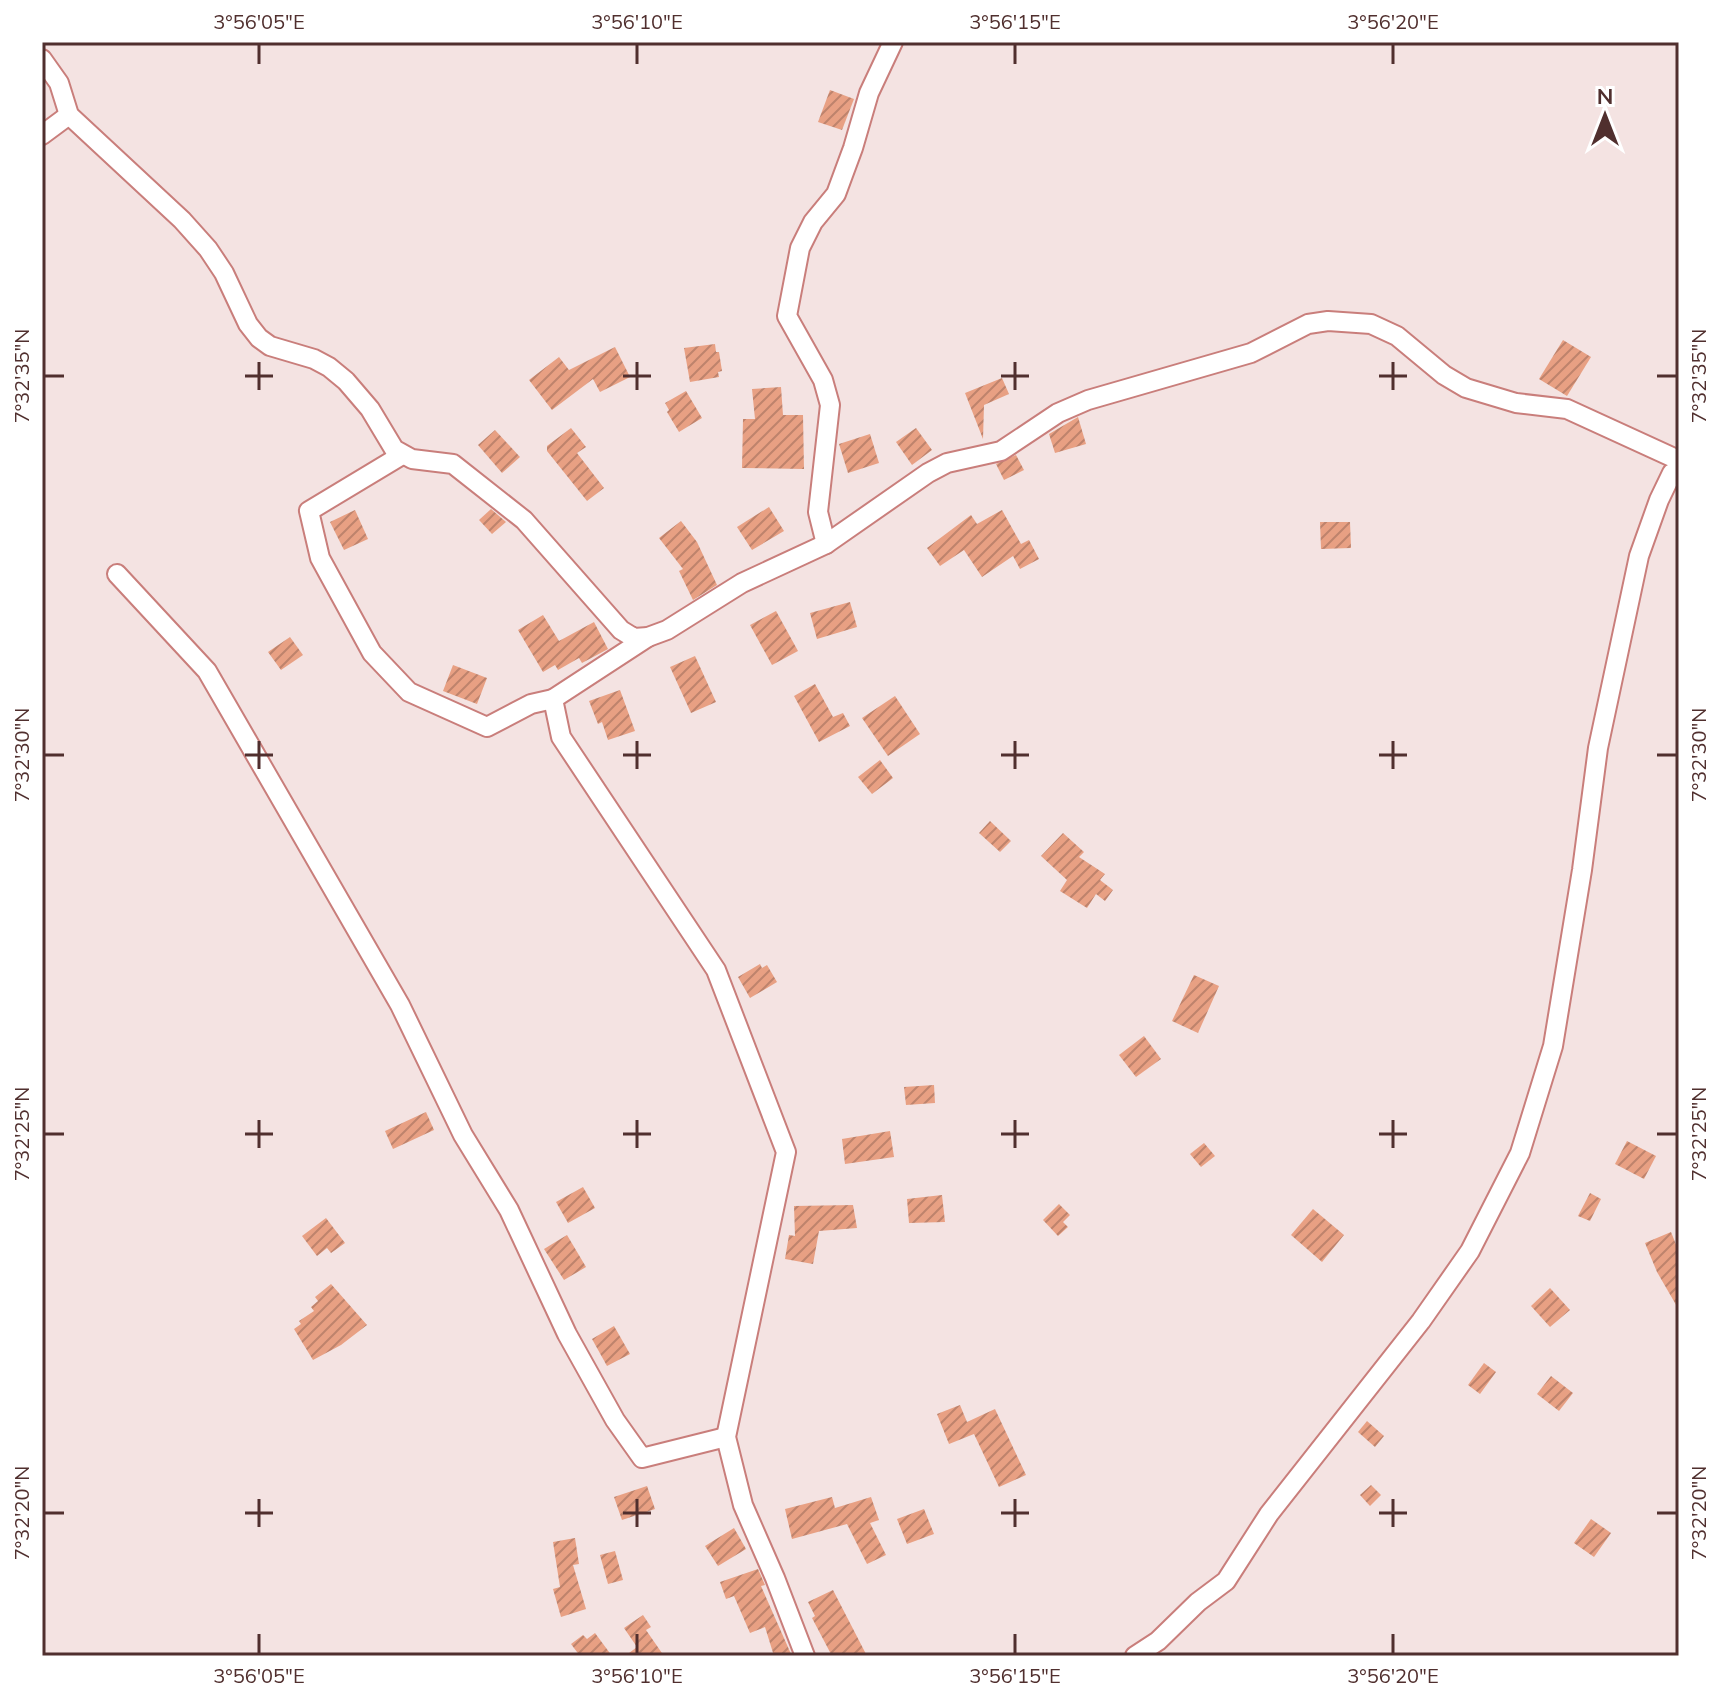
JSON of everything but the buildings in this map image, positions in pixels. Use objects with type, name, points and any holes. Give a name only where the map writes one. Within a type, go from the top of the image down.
[{"type":"street","points":[[826,544],[818,512],[830,405],[823,380],[787,316],[800,248],[813,222],[836,194],[869,93],[893,42]]},
{"type":"street","points":[[42,59],[59,83],[69,115],[182,220],[208,249],[224,273],[248,324],[259,338],[270,346],[314,359],[329,367],[370,409],[394,449],[402,455],[453,464],[467,473],[524,520],[621,630],[634,638],[648,637]]},
{"type":"street","points":[[42,135],[69,115]]},
{"type":"street","points":[[402,455],[309,511],[320,558],[372,653],[409,692],[487,727],[531,704],[553,699],[648,637],[667,630],[742,583],[826,544],[947,463],[1001,451],[1058,413],[1088,400],[1251,353],[1308,324],[1328,321],[1371,324],[1397,336],[1444,375],[1466,388],[1516,403],[1567,409],[1676,464],[1662,491],[1639,556],[1598,748],[1553,1046],[1520,1153],[1470,1251],[1421,1321],[1269,1514],[1226,1581],[1198,1602],[1158,1641],[1135,1656]]},
{"type":"street","points":[[117,574],[207,671],[400,1005],[463,1135],[509,1210],[567,1334],[615,1420],[642,1458],[726,1437]]},
{"type":"street","points":[[553,699],[561,737],[716,970],[786,1152],[726,1437],[743,1505],[805,1656]]}]
